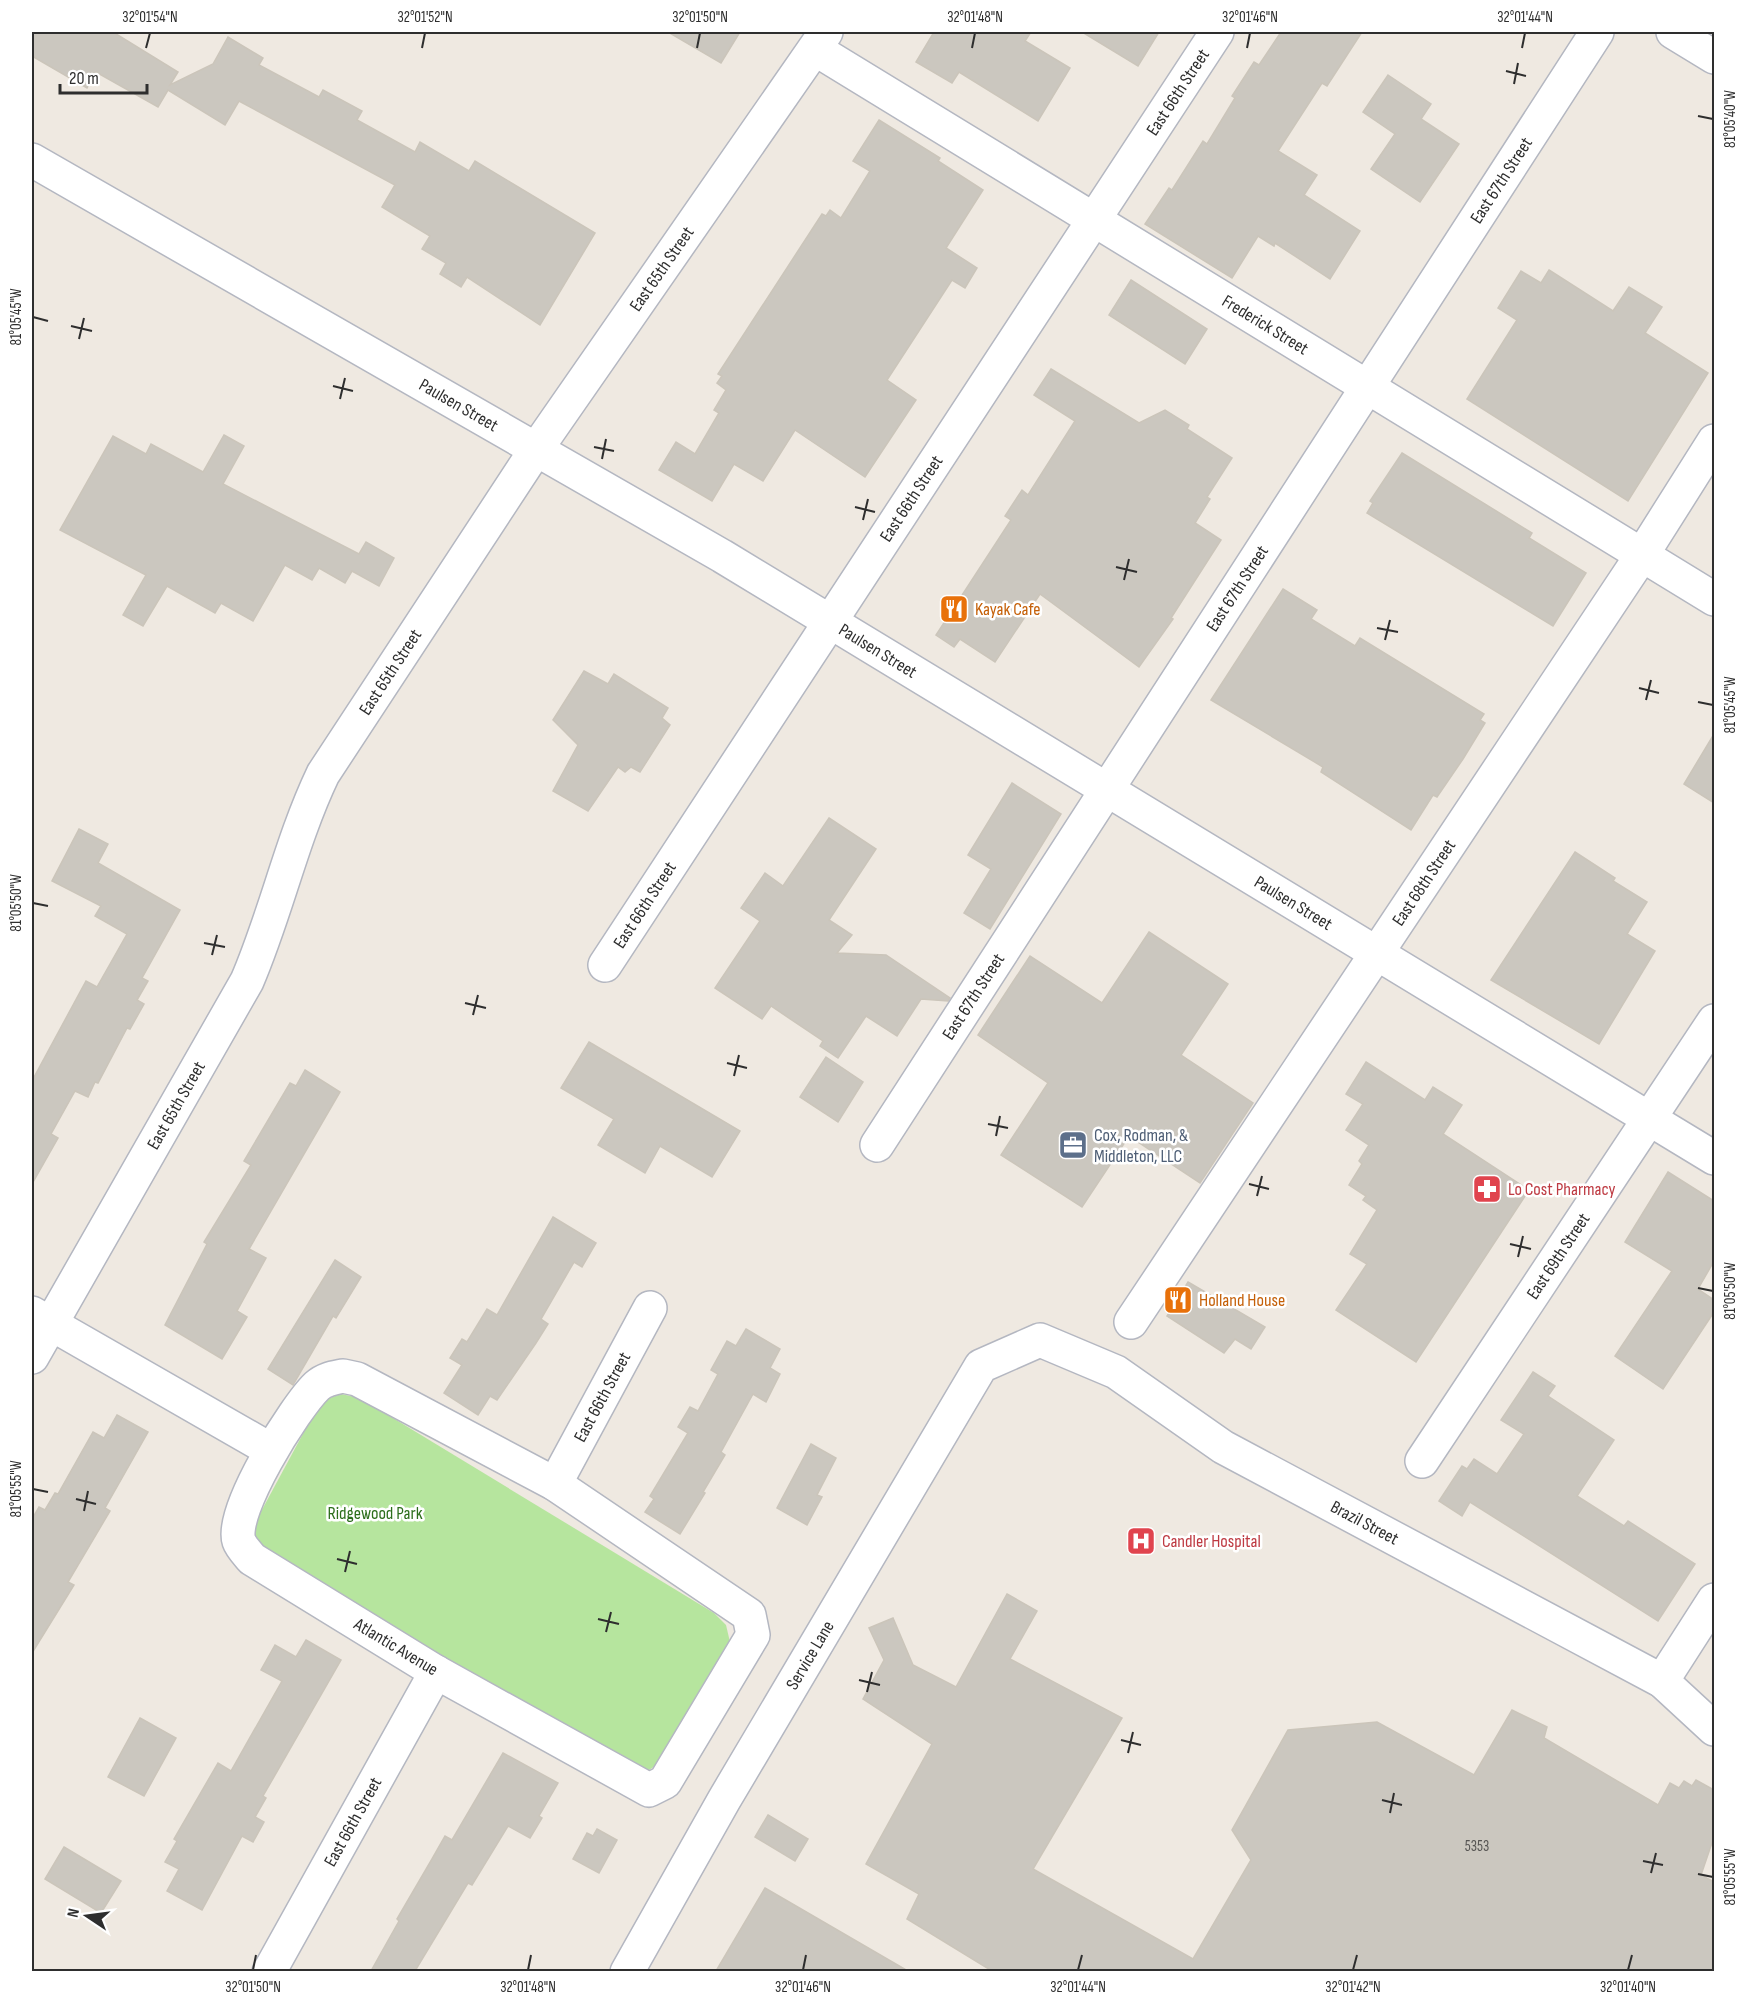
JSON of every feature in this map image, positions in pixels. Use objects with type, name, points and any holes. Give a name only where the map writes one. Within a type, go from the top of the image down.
[{"type":"street","name":"East 66th Street","points":[[605,965],[1217,32]]},
{"type":"street","name":"East 67th Street","points":[[877,1145],[1597,32]]},
{"type":"street","points":[[1673,32],[1714,57]]},
{"type":"street","name":"Frederick Street","points":[[821,40],[1094,219],[1714,599]]},
{"type":"street","name":"East 65th Street","points":[[32,1357],[41,1319],[247,981],[266,936],[309,804],[323,774],[537,448],[821,40]]},
{"type":"street","name":"Paulsen Street","points":[[32,160],[537,448],[830,621],[1714,1158]]},
{"type":"street","name":"East 68th Street","points":[[1131,1322],[1376,951],[1642,555],[1714,441]]},
{"type":"street","name":"East 69th Street","points":[[1422,1461],[1714,1022]]},
{"type":"street","name":"East 66th Street","points":[[555,1484],[650,1308]]},
{"type":"street","points":[[41,1319],[271,1450]]},
{"type":"street","name":"Brazil Street","points":[[1007,1354],[1040,1340],[1116,1371],[1223,1447],[1662,1681],[1714,1729]]},
{"type":"street","name":"Service Lane","points":[[627,1971],[724,1800],[981,1366],[1007,1354]]},
{"type":"street","name":"Atlantic Avenue","points":[[343,1376],[357,1379],[555,1484],[749,1615],[753,1635],[665,1782],[649,1790],[436,1672],[252,1559],[238,1540],[239,1521],[271,1450],[295,1413],[318,1385],[325,1380],[343,1376]]},
{"type":"street","points":[[1662,1681],[1714,1600]]},
{"type":"street","name":"East 66th Street","points":[[269,1971],[436,1672]]},
{"type":"green space","name":"Ridgewood Park","points":[[341,1394],[360,1398],[714,1613],[726,1625],[730,1642],[655,1766],[646,1772],[634,1769],[261,1551],[251,1530],[312,1417],[327,1399]]},
{"type":"building","points":[[32,32],[113,32],[178,72],[170,85],[213,64],[228,37],[263,58],[259,65],[319,97],[323,90],[362,111],[357,120],[415,152],[420,142],[469,171],[475,161],[595,233],[540,325],[467,277],[461,287],[440,274],[446,263],[422,249],[430,236],[382,207],[395,185],[239,101],[225,125],[168,90],[158,107],[96,72],[87,88],[32,56]]},
{"type":"building","points":[[668,32],[740,32],[721,63]]},
{"type":"building","points":[[934,32],[1031,32],[1025,41],[1070,68],[1038,121],[959,72],[952,83],[916,62]]},
{"type":"building","points":[[1082,32],[1159,32],[1138,66]]},
{"type":"building","points":[[1281,32],[1362,32],[1327,86],[1322,83],[1278,151],[1317,175],[1304,195],[1360,231],[1330,279],[1275,243],[1274,246],[1258,236],[1232,278],[1145,224],[1169,188],[1172,190],[1203,141],[1207,144],[1235,98],[1232,96],[1254,62],[1259,65]]},
{"type":"building","points":[[1388,75],[1431,104],[1421,119],[1459,144],[1420,202],[1371,169],[1395,134],[1363,112]]},
{"type":"building","points":[[879,120],[940,158],[938,161],[983,190],[946,248],[977,268],[965,288],[952,280],[887,380],[916,400],[865,477],[795,430],[763,481],[734,464],[712,501],[659,470],[676,442],[695,454],[719,413],[714,410],[726,390],[717,383],[722,376],[718,374],[822,214],[826,216],[830,210],[841,218],[870,171],[853,161]]},
{"type":"building","points":[[1549,270],[1613,311],[1629,287],[1662,307],[1645,333],[1708,373],[1628,501],[1467,399],[1517,320],[1498,308],[1521,271],[1541,283]]},
{"type":"building","points":[[1131,280],[1207,329],[1185,364],[1109,315]]},
{"type":"building","points":[[1051,369],[1139,423],[1165,410],[1189,425],[1187,429],[1232,458],[1207,497],[1210,499],[1195,523],[1221,540],[1171,618],[1173,619],[1139,667],[1040,594],[995,662],[960,639],[954,647],[936,635],[1011,520],[1005,516],[1022,490],[1028,495],[1075,421],[1034,395]]},
{"type":"building","points":[[224,435],[244,446],[223,484],[359,554],[366,542],[394,558],[379,586],[352,571],[345,583],[319,568],[312,580],[285,565],[253,621],[221,603],[215,613],[167,586],[143,626],[123,615],[146,575],[60,530],[113,436],[146,454],[151,444],[203,472]]},
{"type":"building","points":[[1402,453],[1532,533],[1529,538],[1586,573],[1553,626],[1367,513],[1373,503],[1370,501]]},
{"type":"building","points":[[1283,589],[1317,610],[1311,619],[1355,646],[1360,638],[1484,714],[1480,720],[1485,723],[1463,759],[1437,797],[1433,795],[1411,830],[1321,772],[1323,767],[1211,700]]},
{"type":"building","points":[[584,671],[608,684],[614,674],[668,708],[662,718],[670,725],[640,772],[631,767],[625,772],[618,767],[588,811],[553,791],[578,745],[553,720]]},
{"type":"building","points":[[1714,734],[1714,803],[1684,784]]},
{"type":"building","points":[[1012,783],[1061,814],[990,929],[964,913],[991,869],[968,855]]},
{"type":"building","points":[[829,818],[876,849],[829,920],[852,935],[837,953],[886,955],[950,998],[948,1001],[921,999],[897,1036],[866,1016],[838,1058],[820,1046],[823,1041],[771,1006],[762,1019],[715,988],[760,921],[741,908],[765,873],[783,886]]},
{"type":"building","points":[[79,829],[108,844],[98,863],[180,910],[142,978],[148,981],[137,1000],[144,1004],[130,1029],[127,1028],[98,1083],[95,1082],[88,1097],[75,1091],[51,1134],[58,1138],[32,1184],[32,1081],[86,981],[97,987],[127,934],[95,916],[101,906],[52,881]]},
{"type":"building","points":[[1575,852],[1615,878],[1613,881],[1647,902],[1627,934],[1655,951],[1599,1044],[1491,980]]},
{"type":"building","points":[[1149,932],[1228,984],[1181,1055],[1253,1103],[1200,1183],[1129,1136],[1082,1207],[1001,1155],[1048,1083],[978,1035],[1030,956],[1102,1003]]},
{"type":"building","points":[[589,1042],[740,1131],[712,1177],[660,1146],[645,1173],[598,1145],[614,1119],[561,1088]]},
{"type":"building","points":[[826,1057],[863,1082],[838,1122],[800,1097]]},
{"type":"building","points":[[1366,1062],[1425,1100],[1433,1087],[1462,1105],[1443,1134],[1529,1190],[1416,1362],[1336,1310],[1367,1264],[1350,1254],[1377,1210],[1363,1200],[1366,1196],[1349,1185],[1362,1164],[1359,1161],[1369,1145],[1346,1130],[1363,1104],[1346,1094]]},
{"type":"building","points":[[305,1070],[340,1092],[249,1249],[266,1258],[237,1311],[247,1317],[222,1359],[165,1325],[207,1244],[204,1242],[251,1165],[244,1161],[290,1083],[296,1086]]},
{"type":"building","points":[[1668,1172],[1714,1201],[1714,1261],[1698,1289],[1714,1300],[1714,1312],[1663,1389],[1615,1356],[1672,1271],[1625,1242]]},
{"type":"building","points":[[553,1217],[596,1243],[582,1267],[574,1262],[541,1319],[548,1324],[497,1400],[490,1396],[478,1415],[444,1393],[462,1365],[450,1358],[462,1339],[467,1342],[487,1309],[497,1315]]},
{"type":"building","points":[[335,1260],[361,1277],[336,1318],[333,1316],[293,1385],[268,1369]]},
{"type":"building","points":[[1188,1282],[1265,1327],[1251,1349],[1235,1339],[1224,1353],[1167,1316]]},
{"type":"building","points":[[746,1329],[780,1349],[770,1368],[780,1374],[766,1402],[753,1394],[721,1452],[725,1455],[680,1534],[645,1512],[654,1499],[650,1496],[688,1433],[678,1427],[690,1407],[698,1411],[718,1374],[711,1370],[727,1341],[736,1346]]},
{"type":"building","points":[[1533,1372],[1555,1386],[1548,1396],[1614,1440],[1577,1496],[1624,1526],[1628,1521],[1695,1564],[1658,1621],[1470,1502],[1462,1516],[1439,1501],[1462,1466],[1467,1469],[1474,1459],[1497,1474],[1524,1434],[1501,1420]]},
{"type":"building","points":[[117,1415],[148,1432],[105,1508],[110,1511],[68,1582],[74,1585],[32,1653],[32,1519],[39,1507],[45,1510],[55,1493],[58,1494],[93,1432],[104,1438]]},
{"type":"building","points":[[811,1444],[836,1458],[817,1495],[822,1497],[807,1525],[777,1508]]},
{"type":"building","points":[[1007,1594],[1037,1611],[1010,1659],[1122,1718],[1033,1869],[1193,1959],[1251,1860],[1232,1830],[1288,1730],[1377,1722],[1474,1775],[1512,1710],[1547,1727],[1544,1738],[1658,1805],[1670,1783],[1679,1788],[1684,1781],[1692,1786],[1696,1780],[1714,1790],[1714,1837],[1701,1875],[1714,1882],[1714,1971],[992,1971],[907,1919],[919,1894],[866,1864],[932,1744],[863,1699],[884,1660],[869,1628],[893,1618],[913,1665],[956,1687]]},
{"type":"building","points":[[306,1640],[341,1660],[263,1796],[266,1798],[255,1817],[264,1822],[253,1842],[242,1836],[202,1910],[167,1891],[179,1869],[165,1862],[177,1841],[174,1839],[218,1763],[231,1771],[282,1681],[261,1670],[275,1645],[296,1657]]},
{"type":"building","points":[[140,1718],[176,1738],[144,1796],[108,1777]]},
{"type":"building","points":[[503,1753],[558,1783],[539,1816],[542,1818],[530,1838],[508,1826],[472,1885],[468,1883],[415,1971],[371,1971],[399,1921],[397,1919],[445,1836],[452,1840]]},
{"type":"building","points":[[768,1815],[808,1839],[795,1861],[755,1837]]},
{"type":"building","points":[[597,1829],[617,1840],[599,1873],[573,1859],[587,1833],[593,1836]]},
{"type":"building","points":[[64,1847],[121,1881],[101,1913],[45,1879]]},
{"type":"building","points":[[765,1888],[908,1971],[716,1971]]},
{"type":"place","name":"Kayak Cafe","points":[[954,609]]},
{"type":"place","name":"Cox, Rodman, & Middleton, LLC","points":[[1073,1145]]},
{"type":"place","name":"Lo Cost Pharmacy","points":[[1487,1189]]},
{"type":"place","name":"Holland House","points":[[1178,1300]]},
{"type":"place","name":"Candler Hospital","points":[[1141,1541]]}]
